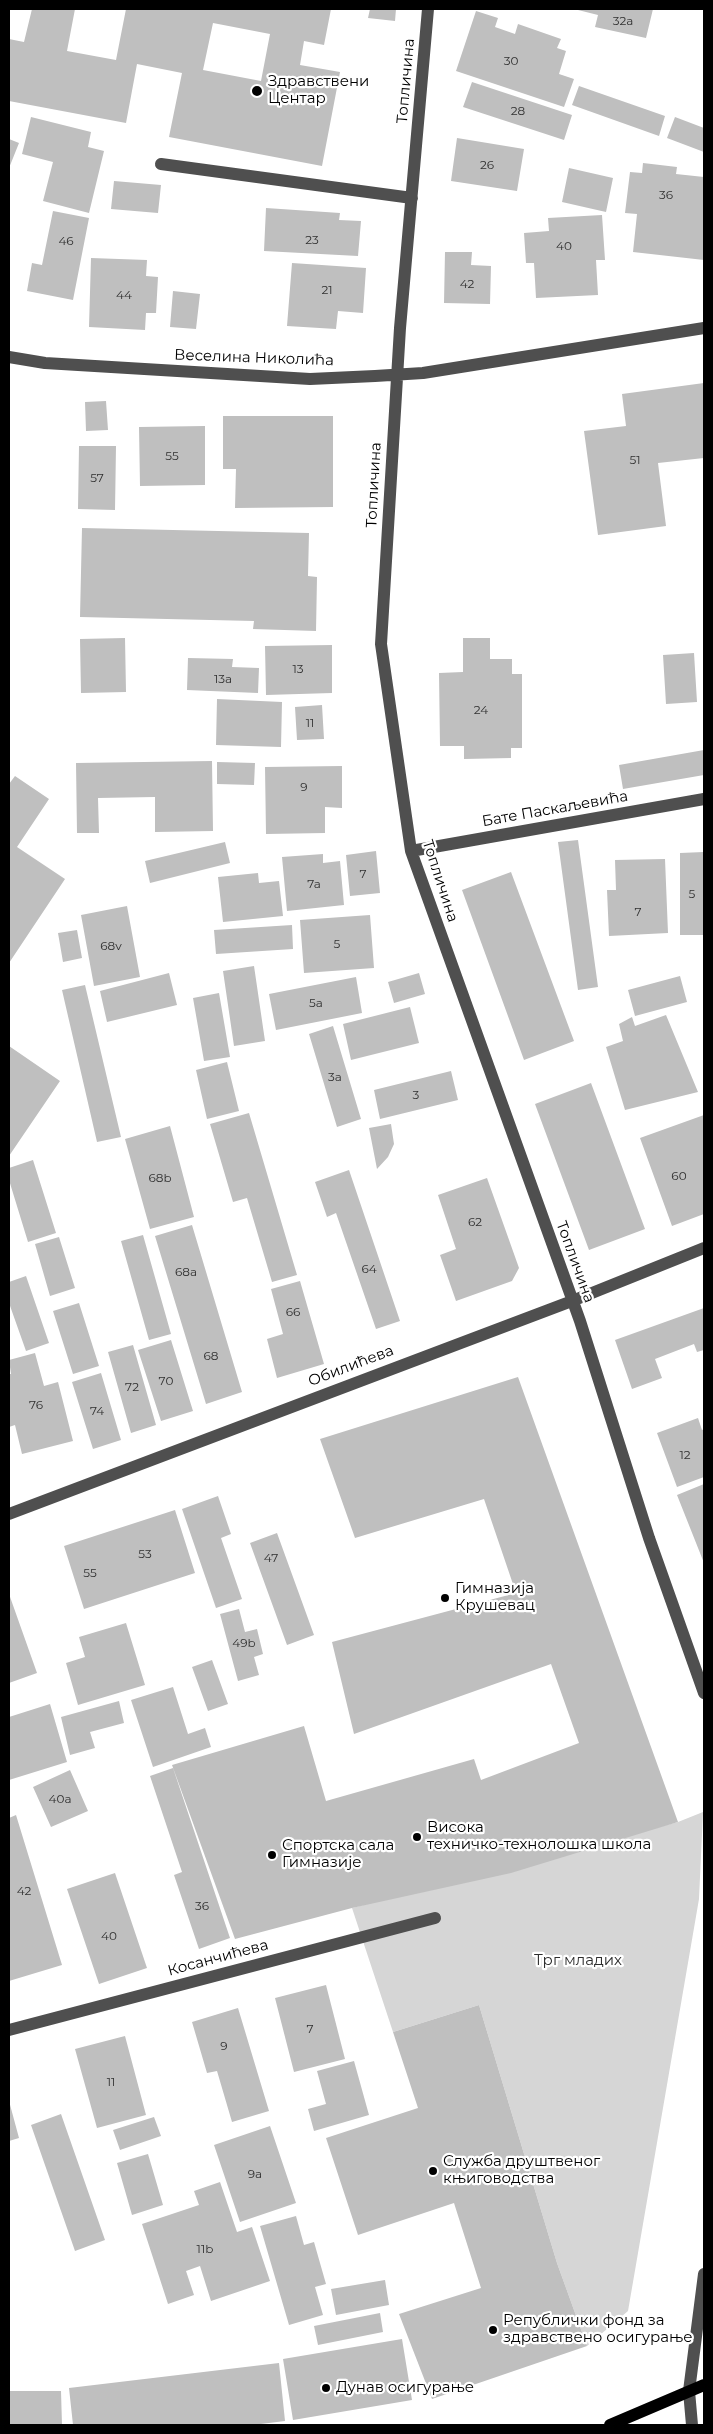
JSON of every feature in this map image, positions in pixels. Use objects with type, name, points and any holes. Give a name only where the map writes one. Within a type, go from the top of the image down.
[{"type":"main road","points":[[610,2425],[704,2385]]},
{"type":"street","name":"Топличина","points":[[428,9],[397,375],[381,644],[411,851],[572,1301],[649,1538],[704,1693]]},
{"type":"street","points":[[161,164],[412,198]]},
{"type":"street","name":"Веселина Николића","points":[[9,356],[45,363],[310,379],[423,373],[704,328]]},
{"type":"street","name":"Бате Паскаљевића","points":[[411,851],[704,799]]},
{"type":"street","name":"Обилићева","points":[[9,1514],[572,1301],[704,1248]]},
{"type":"street","name":"Косанчићева","points":[[9,2030],[435,1918]]},
{"type":"street","points":[[692,2425],[689,2391],[704,2274]]},
{"type":"green space","name":"Трг младих","points":[[703,1812],[699,1899],[628,2311],[587,2346],[557,2263],[479,2005],[393,2032],[352,1908],[678,1822]]},
{"type":"building","name":"Здравствени Центар","points":[[32,9],[75,9],[67,51],[116,60],[126,9],[331,9],[324,45],[304,41],[300,65],[340,72],[322,166],[169,137],[182,73],[137,64],[126,123],[9,101],[9,39],[24,42]],"holes":[[[213,23],[270,34],[261,81],[203,70]]]},
{"type":"building","points":[[370,9],[396,9],[395,21],[368,18]]},
{"type":"building","points":[[574,9],[653,9],[646,38],[595,27],[598,15]]},
{"type":"building","points":[[476,11],[498,18],[495,27],[515,34],[518,24],[561,39],[557,48],[566,51],[559,74],[574,79],[564,107],[456,71]]},
{"type":"building","points":[[472,82],[572,115],[564,140],[463,107]]},
{"type":"building","points":[[579,86],[665,116],[659,136],[572,105]]},
{"type":"building","points":[[31,117],[91,132],[88,147],[104,151],[89,213],[43,201],[53,162],[22,154]]},
{"type":"building","points":[[675,117],[704,128],[704,152],[667,138]]},
{"type":"building","points":[[457,138],[524,149],[517,191],[451,181]]},
{"type":"building","points":[[9,139],[19,143],[9,168]]},
{"type":"building","points":[[643,163],[677,167],[676,174],[704,177],[704,260],[633,252],[637,214],[625,213],[630,172],[642,173]]},
{"type":"building","points":[[569,168],[613,178],[606,212],[562,202]]},
{"type":"building","points":[[114,181],[161,185],[158,213],[111,209]]},
{"type":"building","points":[[266,208],[340,213],[339,220],[361,221],[358,256],[264,251]]},
{"type":"building","points":[[53,211],[89,218],[73,300],[27,291],[32,263],[42,265]]},
{"type":"building","points":[[602,215],[605,260],[596,260],[598,295],[536,298],[534,263],[526,263],[524,233],[549,231],[548,218]]},
{"type":"building","points":[[445,252],[472,252],[471,265],[491,266],[490,304],[444,303]]},
{"type":"building","points":[[91,258],[147,260],[146,276],[158,277],[156,313],[146,313],[145,330],[89,327]]},
{"type":"building","points":[[292,263],[366,268],[363,313],[338,311],[336,329],[287,326]]},
{"type":"building","points":[[173,291],[200,294],[196,329],[170,327]]},
{"type":"building","points":[[704,383],[704,458],[658,463],[666,526],[598,535],[584,431],[626,426],[622,394]]},
{"type":"building","points":[[106,401],[108,430],[86,431],[85,402]]},
{"type":"building","points":[[223,416],[333,416],[333,507],[235,508],[236,469],[223,469]]},
{"type":"building","points":[[205,426],[205,485],[140,486],[139,427]]},
{"type":"building","points":[[79,446],[116,446],[115,510],[78,509]]},
{"type":"building","points":[[82,528],[309,533],[308,576],[317,577],[316,631],[253,629],[254,621],[80,617]]},
{"type":"building","points":[[125,638],[126,692],[81,693],[80,639]]},
{"type":"building","points":[[463,638],[490,638],[490,659],[512,659],[512,674],[522,674],[522,748],[511,748],[511,758],[464,759],[464,746],[440,746],[439,673],[463,672]]},
{"type":"building","points":[[332,645],[332,693],[266,695],[265,646]]},
{"type":"building","points":[[694,653],[697,702],[666,704],[663,655]]},
{"type":"building","points":[[188,658],[233,659],[232,667],[259,668],[258,693],[187,690]]},
{"type":"building","points":[[217,699],[282,702],[281,747],[216,745]]},
{"type":"building","points":[[322,705],[324,739],[297,740],[295,707]]},
{"type":"building","points":[[704,750],[704,775],[623,789],[619,765]]},
{"type":"building","points":[[212,761],[213,831],[155,832],[155,797],[98,798],[99,833],[77,833],[76,763]]},
{"type":"building","points":[[217,762],[255,763],[254,785],[217,784]]},
{"type":"building","points":[[342,766],[342,808],[325,807],[325,833],[266,834],[265,767]]},
{"type":"building","points":[[15,776],[49,799],[17,847],[65,879],[9,963],[9,784]]},
{"type":"building","points":[[578,840],[598,987],[578,990],[558,842]]},
{"type":"building","points":[[225,842],[230,863],[150,883],[145,861]]},
{"type":"building","points":[[376,851],[380,893],[350,896],[346,855]]},
{"type":"building","points":[[704,852],[704,935],[680,935],[680,853]]},
{"type":"building","points":[[323,854],[323,863],[340,861],[344,905],[287,911],[282,857]]},
{"type":"building","points":[[665,859],[668,933],[609,936],[607,890],[616,890],[615,860]]},
{"type":"building","points":[[511,872],[574,1041],[524,1060],[462,890]]},
{"type":"building","points":[[258,873],[259,883],[279,881],[283,916],[223,922],[218,877]]},
{"type":"building","points":[[127,906],[140,977],[94,986],[81,915]]},
{"type":"building","points":[[370,915],[374,968],[304,973],[300,920]]},
{"type":"building","points":[[292,925],[293,949],[216,954],[214,930]]},
{"type":"building","points":[[77,930],[82,958],[63,962],[58,933]]},
{"type":"building","points":[[254,966],[265,1041],[234,1046],[223,971]]},
{"type":"building","points":[[169,973],[177,1005],[107,1022],[100,991]]},
{"type":"building","points":[[419,973],[425,994],[394,1003],[388,982]]},
{"type":"building","points":[[680,976],[687,1002],[635,1016],[628,990]]},
{"type":"building","points":[[356,977],[362,1013],[276,1030],[269,994]]},
{"type":"building","points":[[85,985],[121,1137],[97,1142],[62,990]]},
{"type":"building","points":[[219,993],[230,1057],[204,1061],[193,998]]},
{"type":"building","points":[[410,1007],[419,1043],[351,1060],[343,1024]]},
{"type":"building","points":[[666,1015],[698,1092],[625,1110],[606,1047],[623,1041],[619,1024],[632,1017],[635,1026]]},
{"type":"building","points":[[333,1026],[361,1119],[337,1127],[309,1034]]},
{"type":"building","points":[[9,1046],[60,1081],[9,1156]]},
{"type":"building","points":[[227,1062],[239,1111],[207,1119],[196,1070]]},
{"type":"building","points":[[451,1071],[458,1100],[380,1119],[374,1090]]},
{"type":"building","points":[[591,1083],[645,1229],[589,1250],[535,1104]]},
{"type":"building","points":[[249,1113],[297,1275],[272,1282],[247,1198],[233,1202],[210,1124]]},
{"type":"building","points":[[704,1115],[704,1214],[672,1226],[640,1138]]},
{"type":"building","points":[[391,1124],[394,1144],[388,1157],[377,1169],[369,1128]]},
{"type":"building","points":[[170,1126],[194,1217],[150,1229],[125,1139]]},
{"type":"building","points":[[33,1160],[56,1233],[28,1242],[9,1180],[9,1168]]},
{"type":"building","points":[[349,1170],[400,1321],[376,1329],[336,1213],[327,1217],[315,1182]]},
{"type":"building","points":[[487,1178],[519,1268],[512,1281],[456,1301],[440,1255],[456,1249],[438,1195]]},
{"type":"building","points":[[192,1225],[242,1392],[206,1404],[155,1236]]},
{"type":"building","points":[[143,1235],[171,1334],[149,1340],[121,1241]]},
{"type":"building","points":[[59,1237],[75,1288],[50,1296],[35,1244]]},
{"type":"building","points":[[26,1276],[49,1343],[26,1351],[9,1303],[9,1282]]},
{"type":"building","points":[[300,1281],[324,1364],[277,1378],[267,1339],[283,1334],[271,1289]]},
{"type":"building","points":[[79,1303],[99,1366],[73,1374],[53,1311]]},
{"type":"building","points":[[704,1308],[704,1350],[697,1352],[694,1344],[655,1359],[662,1378],[632,1389],[615,1340]]},
{"type":"building","points":[[171,1340],[193,1411],[161,1421],[138,1350]]},
{"type":"building","points":[[133,1345],[156,1425],[131,1433],[108,1352]]},
{"type":"building","points":[[35,1353],[44,1386],[58,1382],[73,1441],[22,1454],[15,1425],[9,1427],[9,1374],[11,1374],[9,1360]]},
{"type":"building","points":[[101,1373],[121,1440],[93,1449],[72,1382]]},
{"type":"building","name":"Гимназија Крушевац","points":[[518,1377],[678,1822],[511,1873],[352,1908],[235,1939],[172,1765],[304,1726],[326,1801],[474,1759],[481,1780],[579,1743],[551,1664],[354,1734],[332,1642],[516,1593],[484,1499],[355,1538],[320,1439]]},
{"type":"building","points":[[698,1418],[702,1430],[704,1429],[704,1477],[677,1487],[657,1433]]},
{"type":"building","points":[[704,1484],[704,1563],[677,1495]]},
{"type":"building","points":[[218,1496],[231,1534],[221,1538],[242,1599],[216,1608],[182,1509]]},
{"type":"building","points":[[175,1510],[195,1573],[84,1609],[64,1546]]},
{"type":"building","points":[[277,1533],[314,1635],[287,1645],[250,1543]]},
{"type":"building","points":[[9,1594],[37,1673],[9,1683]]},
{"type":"building","points":[[239,1609],[245,1632],[257,1629],[263,1654],[254,1657],[259,1675],[238,1681],[220,1614]]},
{"type":"building","points":[[126,1623],[145,1685],[78,1705],[66,1663],[85,1657],[79,1637]]},
{"type":"building","points":[[212,1660],[228,1704],[208,1711],[192,1667]]},
{"type":"building","points":[[173,1687],[188,1734],[205,1728],[211,1747],[153,1767],[131,1700]]},
{"type":"building","points":[[119,1701],[124,1723],[90,1732],[95,1748],[70,1755],[61,1717]]},
{"type":"building","points":[[50,1704],[67,1762],[9,1780],[9,1717]]},
{"type":"building","points":[[173,1768],[230,1938],[199,1949],[174,1875],[182,1872],[150,1776]]},
{"type":"building","points":[[70,1770],[88,1811],[51,1827],[33,1787]]},
{"type":"building","points":[[16,1815],[62,1965],[9,1981],[9,1818]]},
{"type":"building","points":[[115,1873],[147,1968],[99,1984],[67,1889]]},
{"type":"building","points":[[326,1985],[345,2059],[294,2072],[275,1998]]},
{"type":"building","name":"Служба друштвеног књиговодства","points":[[479,2005],[557,2263],[587,2346],[432,2399],[399,2314],[481,2288],[454,2203],[358,2235],[326,2138],[418,2108],[393,2032]]},
{"type":"building","points":[[238,2008],[269,2111],[232,2122],[217,2071],[207,2073],[192,2022]]},
{"type":"building","points":[[125,2036],[146,2115],[97,2128],[75,2049]]},
{"type":"building","points":[[354,2061],[369,2115],[314,2131],[308,2109],[326,2104],[317,2071]]},
{"type":"building","points":[[9,2101],[19,2138],[9,2141]]},
{"type":"building","points":[[61,2114],[105,2240],[75,2251],[31,2125]]},
{"type":"building","points":[[154,2117],[161,2136],[120,2150],[113,2130]]},
{"type":"building","points":[[270,2126],[296,2203],[240,2222],[214,2145]]},
{"type":"building","points":[[148,2154],[163,2205],[132,2215],[117,2163]]},
{"type":"building","points":[[220,2182],[237,2232],[252,2227],[270,2281],[211,2301],[200,2266],[186,2271],[194,2295],[168,2304],[142,2224],[199,2205],[194,2191]]},
{"type":"building","points":[[296,2216],[304,2245],[314,2242],[326,2284],[315,2287],[323,2315],[289,2325],[260,2226]]},
{"type":"building","points":[[385,2280],[389,2305],[336,2315],[331,2289]]},
{"type":"building","points":[[380,2313],[383,2332],[318,2345],[314,2326]]},
{"type":"building","points":[[402,2339],[412,2400],[293,2420],[283,2359]]},
{"type":"building","points":[[279,2363],[285,2421],[253,2425],[73,2425],[69,2388]]},
{"type":"building","points":[[9,2391],[61,2391],[62,2425],[9,2425]]},
{"type":"place","name":"Здравствени Центар","points":[[257,91]]},
{"type":"place","name":"Гимназија Крушевац","points":[[445,1598]]},
{"type":"place","name":"Висока техничко-технолошка школа","points":[[417,1837]]},
{"type":"place","name":"Спортска сала Гимназије","points":[[272,1855]]},
{"type":"place","name":"Служба друштвеног књиговодства","points":[[433,2171]]},
{"type":"place","name":"Републички фонд за здравствено осигурање","points":[[493,2330]]},
{"type":"place","name":"Дунав осигурање","points":[[326,2388]]}]
